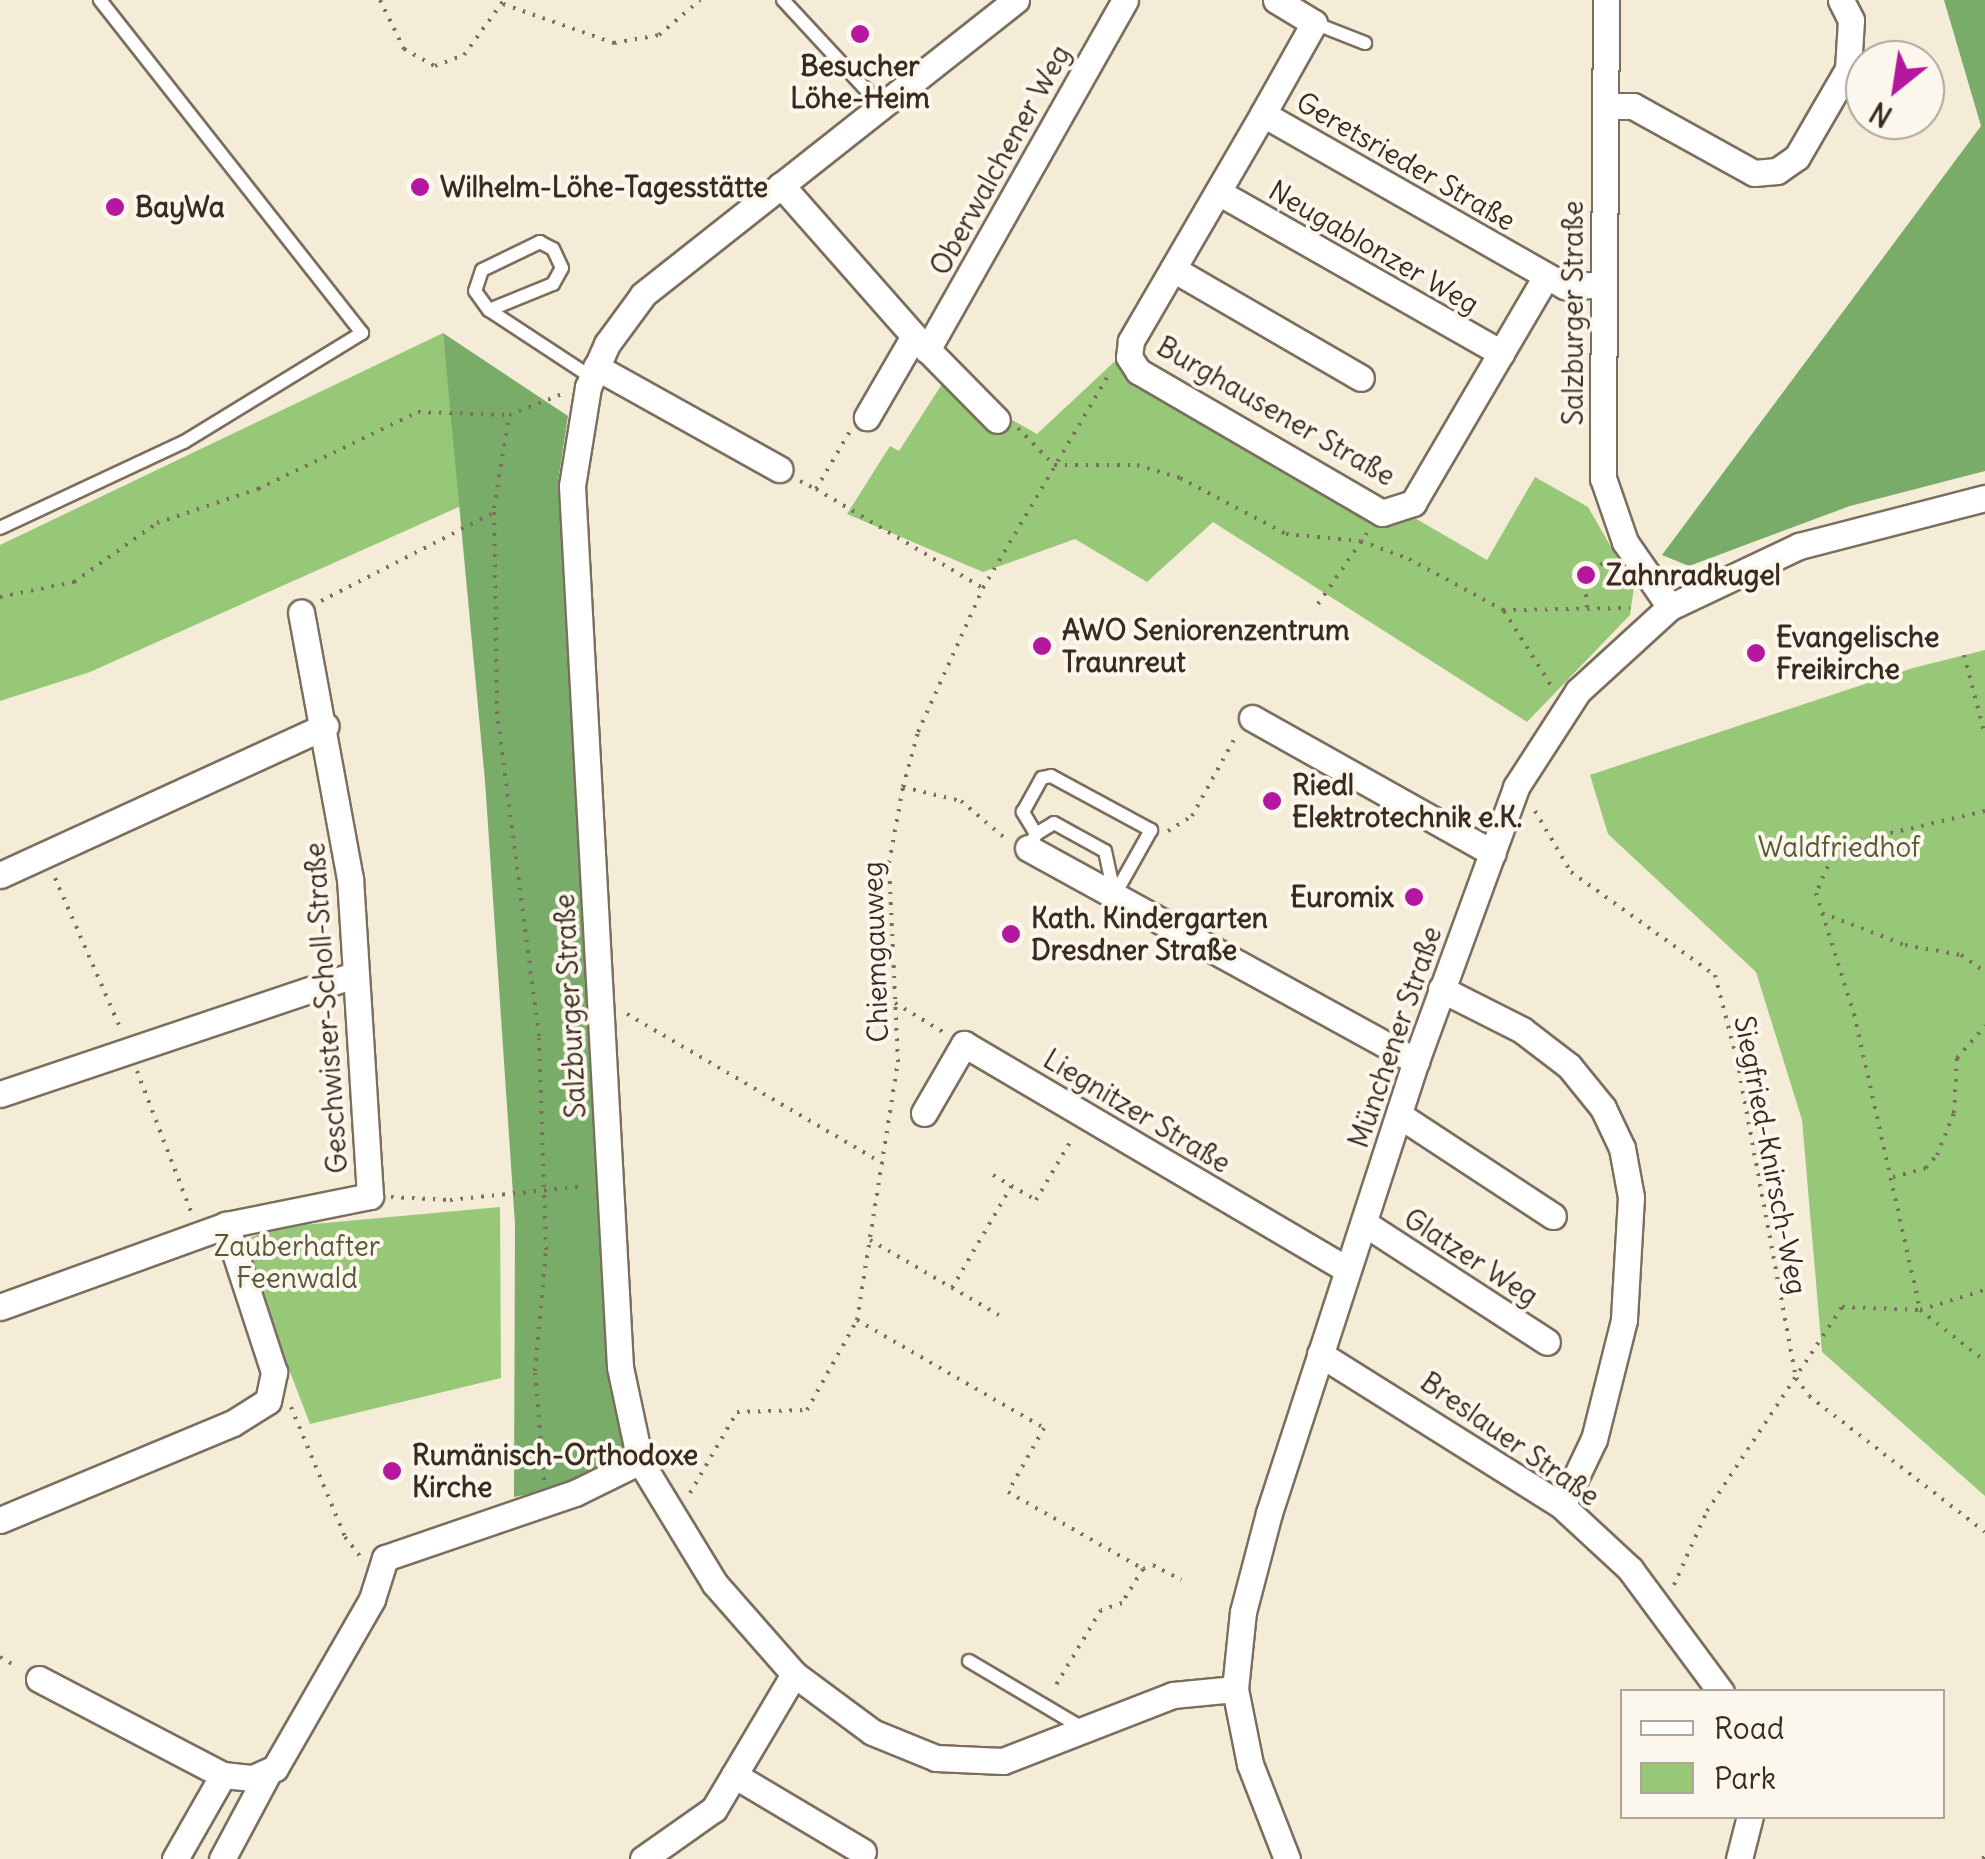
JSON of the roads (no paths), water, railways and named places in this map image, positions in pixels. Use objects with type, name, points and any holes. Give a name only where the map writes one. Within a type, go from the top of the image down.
[{"type":"street","name":"Salzburger Straße","points":[[1016,0],[643,295],[592,377],[572,486],[620,1367],[640,1461],[673,1522],[724,1596],[794,1674],[872,1732],[936,1758],[1003,1762],[1172,1695],[1235,1689]]},
{"type":"street","name":"Oberwalchener Weg","points":[[866,417],[921,343],[1125,0]]},
{"type":"street","points":[[1276,0],[1314,22]]},
{"type":"street","name":"Salzburger Straße","points":[[1606,0],[1601,285],[1604,478],[1624,542],[1670,607]]},
{"type":"street","points":[[1605,106],[1633,106],[1754,172],[1777,171],[1797,157],[1848,69],[1851,20],[1841,0]]},
{"type":"street","name":"Geretsrieder Straße","points":[[1314,22],[1263,114],[1564,286],[1601,285]]},
{"type":"street","name":"Burghausener Straße","points":[[1263,114],[1173,269],[1128,356],[1138,371],[1382,512],[1412,504],[1546,276]]},
{"type":"street","points":[[781,185],[921,343],[997,420]]},
{"type":"street","name":"Neugablonzer Weg","points":[[1218,192],[1501,353]]},
{"type":"street","points":[[1173,269],[1361,378]]},
{"type":"street","points":[[592,377],[779,468]]},
{"type":"street","name":"Münchener Straße","points":[[1287,1859],[1250,1764],[1235,1689],[1243,1612],[1320,1354],[1416,1061],[1516,787],[1568,705],[1670,607],[1800,546],[1985,498]]},
{"type":"street","name":"Geschwister-Scholl-Straße","points":[[0,1307],[226,1225],[370,1196],[353,975],[350,879],[326,726],[301,612]]},
{"type":"street","points":[[1252,718],[1493,854]]},
{"type":"street","points":[[0,875],[326,726]]},
{"type":"street","points":[[1032,841],[1114,896],[1416,1061]]},
{"type":"street","points":[[0,1094],[353,975]]},
{"type":"street","points":[[1441,990],[1522,1030],[1569,1066],[1603,1108],[1622,1148],[1631,1196],[1624,1320],[1594,1438],[1562,1506]]},
{"type":"street","name":"Liegnitzer Straße","points":[[924,1113],[964,1044],[1348,1270]]},
{"type":"street","points":[[1399,1115],[1553,1216]]},
{"type":"street","name":"Glatzer Weg","points":[[1364,1223],[1547,1342]]},
{"type":"street","points":[[0,1520],[233,1423],[268,1401],[275,1388],[226,1225]]},
{"type":"street","name":"Breslauer Straße","points":[[1320,1354],[1562,1506],[1660,1606],[1719,1689]]},
{"type":"street","points":[[222,1859],[372,1598],[376,1575],[391,1554],[548,1502],[640,1461]]},
{"type":"street","points":[[643,1859],[714,1809],[794,1674]]},
{"type":"street","points":[[39,1679],[223,1775],[268,1774]]},
{"type":"street","points":[[175,1859],[223,1775]]},
{"type":"street","points":[[734,1775],[863,1852]]},
{"type":"street","points":[[1739,1859],[1749,1819]]},
{"type":"lane","points":[[0,528],[184,442],[362,333],[100,0]]},
{"type":"lane","points":[[782,0],[881,106]]},
{"type":"lane","points":[[1314,22],[1365,43]]},
{"type":"lane","points":[[489,310],[553,284],[562,268],[553,249],[540,242],[482,270],[475,291],[489,310],[592,377]]},
{"type":"lane","points":[[1032,841],[1023,812],[1042,778],[1052,776],[1151,830],[1114,896]]},
{"type":"lane","points":[[969,1661],[1086,1732]]},
{"type":"place","name":"Besucher Löhe-Heim","points":[[860,34]]},
{"type":"place","name":"Wilhelm-Löhe-Tagesstätte","points":[[420,187]]},
{"type":"place","name":"BayWa","points":[[115,207]]},
{"type":"place","name":"Zahnradkugel","points":[[1586,575]]},
{"type":"place","name":"AWO Seniorenzentrum Traunreut","points":[[1042,646]]},
{"type":"place","name":"Evangelische Freikirche","points":[[1756,653]]},
{"type":"place","name":"Riedl Elektrotechnik e.K.","points":[[1272,801]]},
{"type":"place","name":"Euromix","points":[[1414,897]]},
{"type":"place","name":"Kath. Kindergarten Dresdner Straße","points":[[1011,934]]},
{"type":"place","name":"Rumänisch-Orthodoxe Kirche","points":[[392,1471]]},
{"type":"park label","name":"Waldfriedhof","points":[[1839,847]]},
{"type":"park label","name":"Zauberhafter Feenwald","points":[[297,1262]]}]
